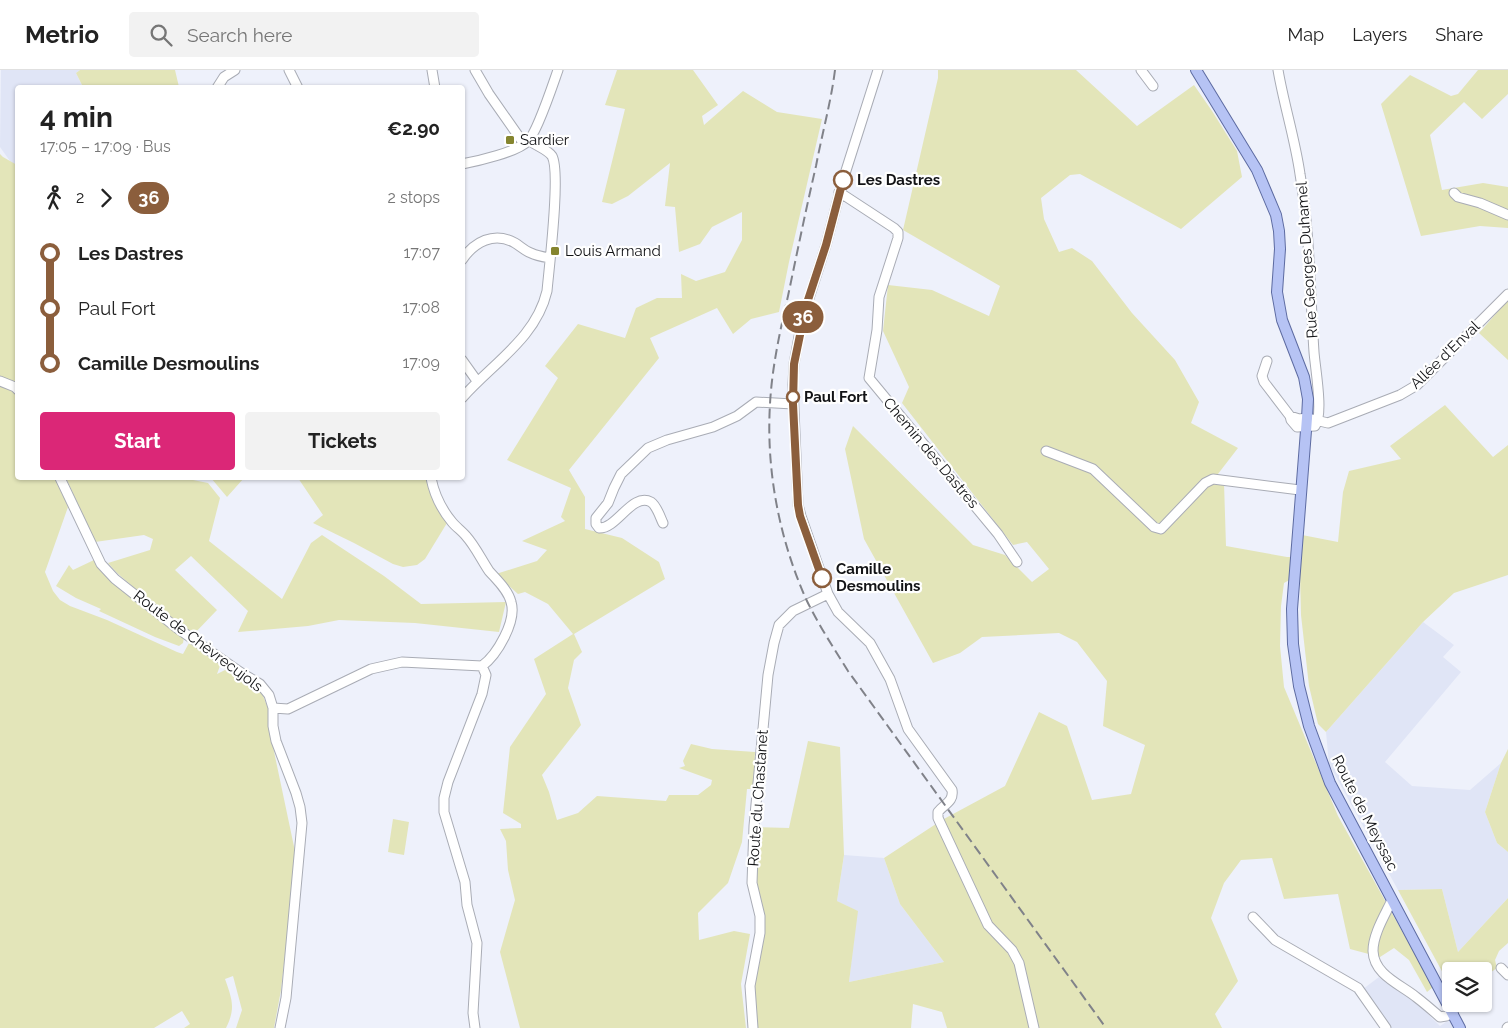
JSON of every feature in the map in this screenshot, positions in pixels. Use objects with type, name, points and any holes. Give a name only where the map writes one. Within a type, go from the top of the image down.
[{"type":"main road","name":"Route de Meyssac","points":[[1196,70],[1256,170],[1276,215],[1280,249],[1277,292],[1282,320],[1304,377],[1308,399],[1292,609],[1293,644],[1308,726],[1330,783],[1460,1028]]},
{"type":"street","points":[[219,85],[224,77],[235,70]]},
{"type":"street","points":[[289,70],[296,85]]},
{"type":"street","points":[[432,70],[434,85]]},
{"type":"street","points":[[465,395],[526,335],[543,306],[550,258],[556,192],[554,163],[550,153],[527,142],[489,94],[475,70]]},
{"type":"street","points":[[465,163],[514,149],[527,142],[558,70]]},
{"type":"street","points":[[878,70],[839,192],[826,245],[802,320],[794,364],[793,404],[798,505],[800,516],[828,594],[838,612],[870,643],[890,679],[908,729],[952,790],[953,796],[951,801],[938,812],[938,818],[988,925],[1012,950],[1018,963],[1034,1028]]},
{"type":"street","points":[[1141,70],[1153,86]]},
{"type":"street","name":"Rue Georges Duhamel","points":[[1278,70],[1300,174],[1309,245],[1314,350],[1319,403],[1318,422]]},
{"type":"street","name":"Chemin des Dastres","points":[[839,192],[898,232],[898,238],[879,297],[877,330],[869,378],[998,534],[1017,562]]},
{"type":"street","points":[[1454,193],[1458,197],[1480,203],[1508,215]]},
{"type":"street","points":[[465,255],[476,244],[484,240],[505,238],[533,254],[550,258]]},
{"type":"street","name":"Allée d'Enval","points":[[1318,422],[1328,424],[1400,395],[1417,385],[1508,294]]},
{"type":"street","points":[[1267,362],[1262,376],[1264,382],[1290,416],[1306,423],[1318,422]]},
{"type":"street","points":[[465,364],[477,381]]},
{"type":"street","points":[[0,381],[15,387]]},
{"type":"street","points":[[663,523],[655,506],[651,502],[644,501],[626,510],[605,528],[600,528],[596,524],[596,518],[608,503],[621,474],[648,448],[667,440],[713,427],[737,416],[756,402],[793,404]]},
{"type":"street","points":[[1046,451],[1093,469],[1154,527],[1161,529],[1205,483],[1213,479],[1300,490]]},
{"type":"street","name":"Route de Chèvrecujols","points":[[61,480],[101,564],[115,579],[177,628],[260,684],[269,695],[273,708],[273,726],[276,742],[296,793],[302,823],[286,998],[280,1028]]},
{"type":"street","points":[[273,708],[288,709],[371,669],[402,662],[482,666],[489,661],[504,638],[511,615],[512,603],[467,536],[451,521],[438,498],[432,480]]},
{"type":"street","name":"Route du Chastanet","points":[[753,1028],[750,986],[760,933],[760,916],[752,883],[754,826],[768,675],[779,625],[793,611],[828,594]]},
{"type":"street","points":[[475,1028],[473,1013],[477,943],[467,905],[465,882],[444,812],[444,805],[448,782],[482,694],[486,675],[482,666]]},
{"type":"street","points":[[1392,900],[1376,935],[1373,950],[1376,964],[1386,977],[1415,996],[1440,1017],[1453,1013]]},
{"type":"street","points":[[1253,917],[1274,940],[1358,988],[1386,1028]]},
{"type":"street","points":[[1501,968],[1508,975]]},
{"type":"shaded area","points":[[1,70],[80,70],[76,73],[82,85],[15,85],[15,168],[0,147]]},
{"type":"shaded area","points":[[1423,622],[1454,645],[1443,657],[1461,672],[1385,762],[1412,786],[1470,790],[1501,763],[1485,812],[1497,843],[1508,852],[1508,898],[1458,952],[1442,889],[1398,890],[1329,764],[1326,732]]},
{"type":"shaded area","points":[[844,855],[884,858],[900,904],[944,962],[849,982],[857,911],[837,901]]},
{"type":"shaded area","points":[[1379,977],[1417,1003],[1440,1026],[1449,1020],[1454,1028],[1389,1028],[1363,989]]},
{"type":"green space","points":[[80,70],[175,70],[179,85],[82,85],[76,73]]},
{"type":"green space","points":[[617,70],[693,70],[718,105],[702,116],[704,125],[743,91],[777,112],[822,119],[779,312],[751,319],[733,334],[717,308],[650,338],[659,358],[569,470],[585,497],[585,529],[622,538],[659,562],[665,579],[574,634],[582,652],[574,660],[568,688],[581,725],[542,775],[557,820],[578,813],[597,796],[666,801],[669,795],[698,795],[711,785],[712,780],[679,768],[685,766],[683,761],[691,744],[712,749],[755,752],[753,789],[747,789],[742,842],[728,883],[698,913],[699,940],[734,931],[750,934],[741,984],[746,1028],[520,1028],[500,952],[515,900],[508,870],[506,841],[500,829],[521,828],[521,824],[503,813],[510,747],[546,694],[534,659],[573,634],[548,604],[525,592],[518,594],[496,574],[537,561],[547,550],[522,541],[565,521],[561,517],[571,488],[507,460],[558,378],[545,366],[578,324],[625,338],[636,308],[657,298],[682,298],[681,274],[696,281],[725,272],[742,240],[742,212],[712,227],[700,244],[679,252],[675,207],[665,206],[670,163],[628,196],[612,204],[602,202],[625,109],[605,105]]},
{"type":"green space","points":[[938,70],[1076,70],[1137,126],[1194,85],[1237,151],[1242,177],[1181,229],[1080,174],[1070,175],[1041,198],[1044,219],[1059,252],[1072,248],[1092,261],[1132,313],[1175,360],[1199,402],[1191,423],[1238,448],[1211,483],[1224,483],[1226,546],[1287,557],[1301,557],[1302,535],[1338,542],[1343,492],[1349,471],[1401,459],[1390,446],[1445,405],[1493,457],[1508,445],[1508,575],[1454,593],[1423,622],[1326,732],[1318,724],[1309,686],[1301,615],[1300,574],[1284,583],[1281,606],[1280,646],[1284,687],[1338,816],[1433,987],[1427,992],[1409,960],[1394,948],[1380,957],[1350,949],[1338,894],[1284,899],[1272,858],[1241,860],[1224,883],[1211,918],[1238,981],[1215,1014],[1222,1028],[947,1028],[942,1012],[913,1004],[911,1028],[755,1028],[752,995],[762,933],[756,890],[756,827],[789,828],[808,741],[840,747],[844,855],[837,901],[858,911],[849,982],[944,962],[900,904],[884,858],[942,820],[1005,786],[1039,712],[1067,726],[1092,800],[1131,794],[1145,745],[1103,726],[1107,681],[1077,642],[1059,633],[982,637],[960,653],[933,663],[864,539],[845,449],[853,426],[973,545],[1005,555],[1032,582],[1049,569],[1027,542],[1013,545],[902,403],[909,387],[883,331],[888,285],[932,290],[989,316],[1000,286],[903,230],[938,78]]},
{"type":"green space","points":[[1478,70],[1508,70],[1508,94],[1482,119],[1464,102],[1430,135],[1442,190],[1483,183],[1508,187],[1508,228],[1480,226],[1421,236],[1381,104],[1410,75],[1451,96],[1458,94]]},
{"type":"green space","points":[[0,154],[15,164],[15,480],[58,480],[68,507],[45,572],[53,591],[60,600],[70,606],[107,620],[177,652],[183,654],[189,643],[221,663],[217,674],[229,668],[260,688],[269,711],[272,742],[296,856],[281,990],[274,1028],[236,1028],[242,1010],[233,976],[225,979],[232,1004],[231,1015],[226,1028],[184,1028],[190,1024],[182,1011],[154,1028],[0,1028]]},
{"type":"green space","points":[[1508,300],[1508,360],[1479,333]]},
{"type":"green space","points":[[67,480],[193,480],[208,483],[220,498],[209,541],[282,599],[311,543],[322,535],[384,576],[421,604],[506,602],[499,632],[415,623],[339,620],[308,626],[238,632],[248,611],[191,556],[175,570],[217,610],[193,635],[182,629],[108,563],[150,550],[153,539],[144,535],[95,542]]},
{"type":"green space","points":[[213,480],[242,480],[227,497]]},
{"type":"green space","points":[[299,480],[428,480],[433,498],[447,523],[425,559],[417,565],[403,567],[393,564],[313,523],[323,515]]},
{"type":"green space","points":[[94,560],[102,571],[184,637],[183,643],[179,646],[155,637],[99,611],[101,609],[76,598],[56,586],[69,565],[73,570]]},
{"type":"green space","points":[[1508,749],[1508,852],[1497,843],[1485,812],[1501,763]]},
{"type":"green space","points":[[393,819],[409,822],[404,855],[388,852]]},
{"type":"green space","points":[[1442,889],[1458,952],[1508,898],[1508,943],[1499,951],[1495,960],[1497,968],[1492,971],[1492,962],[1442,962],[1442,971],[1398,890]]},
{"type":"railway","points":[[835,70],[829,106],[779,336],[771,390],[770,454],[776,503],[788,552],[806,599],[848,671],[1106,1028]]},
{"type":"bus line","name":"36","points":[[822,578],[800,516],[798,505],[793,404],[794,364],[802,320],[826,245],[843,180]]},
{"type":"place","name":"Sardier","points":[[510,140]]},
{"type":"place","name":"Les Dastres","points":[[843,180]]},
{"type":"place","name":"Louis Armand","points":[[555,251]]},
{"type":"place","name":"Paul Fort","points":[[793,397]]},
{"type":"place","name":"Camille Desmoulins","points":[[822,578]]}]
